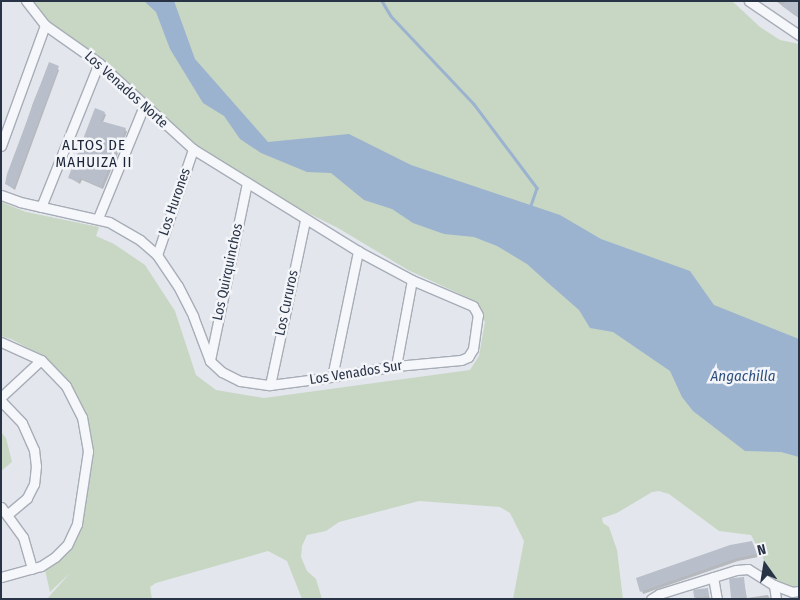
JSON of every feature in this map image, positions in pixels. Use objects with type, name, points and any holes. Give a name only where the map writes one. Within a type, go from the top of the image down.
[{"type":"street","name":"Los Venados Norte","points":[[26,1],[45,25],[98,63],[193,149],[232,173]]},
{"type":"street","points":[[750,1],[799,36]]},
{"type":"street","points":[[1,146],[45,25]]},
{"type":"street","points":[[41,207],[98,63]]},
{"type":"street","points":[[98,218],[144,106]]},
{"type":"street","name":"Los Hurones","points":[[157,255],[193,149]]},
{"type":"street","name":"Los Venados Sur","points":[[210,361],[222,372],[240,381],[270,385],[332,378],[396,366],[461,360],[470,355],[473,349],[478,316],[476,309],[412,280],[358,251],[305,220],[232,173]]},
{"type":"street","name":"Los Quirquinchos","points":[[210,361],[247,184]]},
{"type":"street","points":[[1,195],[41,207],[98,218],[131,233],[157,255],[187,303],[210,361]]},
{"type":"street","name":"Los Cururos","points":[[270,385],[305,220]]},
{"type":"street","points":[[332,378],[358,251]]},
{"type":"street","points":[[396,366],[412,280]]},
{"type":"street","points":[[1,342],[41,360],[66,386],[78,407],[85,428],[88,462],[77,524],[71,539],[55,557],[32,569],[1,576]]},
{"type":"street","points":[[1,397],[41,360]]},
{"type":"street","points":[[1,401],[22,423],[34,450],[36,466],[34,484],[26,498],[8,515]]},
{"type":"street","points":[[1,507],[27,544],[32,569]]},
{"type":"street","points":[[657,597],[713,577],[736,570],[748,569],[774,585],[792,592],[799,592]]},
{"type":"street","points":[[713,577],[717,599]]},
{"type":"street","points":[[774,585],[776,599]]},
{"type":"green space","points":[[34,1],[732,1],[760,27],[780,40],[799,44],[799,591],[777,585],[751,535],[719,531],[669,494],[659,491],[652,492],[617,513],[602,518],[603,523],[609,527],[617,550],[623,599],[513,599],[524,541],[510,513],[500,507],[419,501],[339,522],[326,531],[307,535],[302,546],[301,557],[307,571],[316,579],[322,599],[302,599],[287,561],[268,551],[156,583],[150,587],[152,599],[47,599],[70,573],[50,592],[45,570],[69,549],[81,530],[91,467],[90,442],[81,405],[61,373],[43,356],[11,339],[1,336],[1,202],[26,212],[99,227],[96,236],[114,244],[145,265],[175,311],[196,375],[216,390],[264,398],[470,370],[479,356],[485,322],[477,302],[408,270],[338,228],[286,202],[194,144],[54,26],[43,16]]},
{"type":"green space","points":[[1,432],[6,438],[12,462],[1,471]]},
{"type":"water","name":"Angachilla","points":[[144,1],[174,1],[195,59],[268,142],[349,134],[411,165],[560,215],[601,239],[690,271],[714,305],[799,339],[799,457],[781,452],[745,451],[693,411],[682,397],[670,371],[613,332],[590,328],[579,310],[527,264],[497,246],[474,237],[444,234],[413,223],[392,209],[364,200],[331,173],[307,172],[261,153],[240,139],[224,116],[203,103],[170,49],[156,12]]},
{"type":"building","points":[[786,1],[799,1],[799,17],[782,6]]},
{"type":"building","points":[[49,62],[59,66],[14,188],[5,184],[7,174]]},
{"type":"building","points":[[95,108],[105,112],[101,121],[126,128],[101,187],[80,178],[79,182],[68,178]]},
{"type":"building","points":[[752,541],[757,554],[737,558],[640,592],[636,578],[730,545]]},
{"type":"building","points":[[744,577],[746,597],[731,598],[729,579]]},
{"type":"building","points":[[708,588],[709,596],[694,598],[693,590]]},
{"type":"waterway","points":[[382,1],[391,16],[474,104],[537,188],[531,205]]},
{"type":"district","name":"ALTOS DE MAHUIZA II","points":[[94,154]]}]
